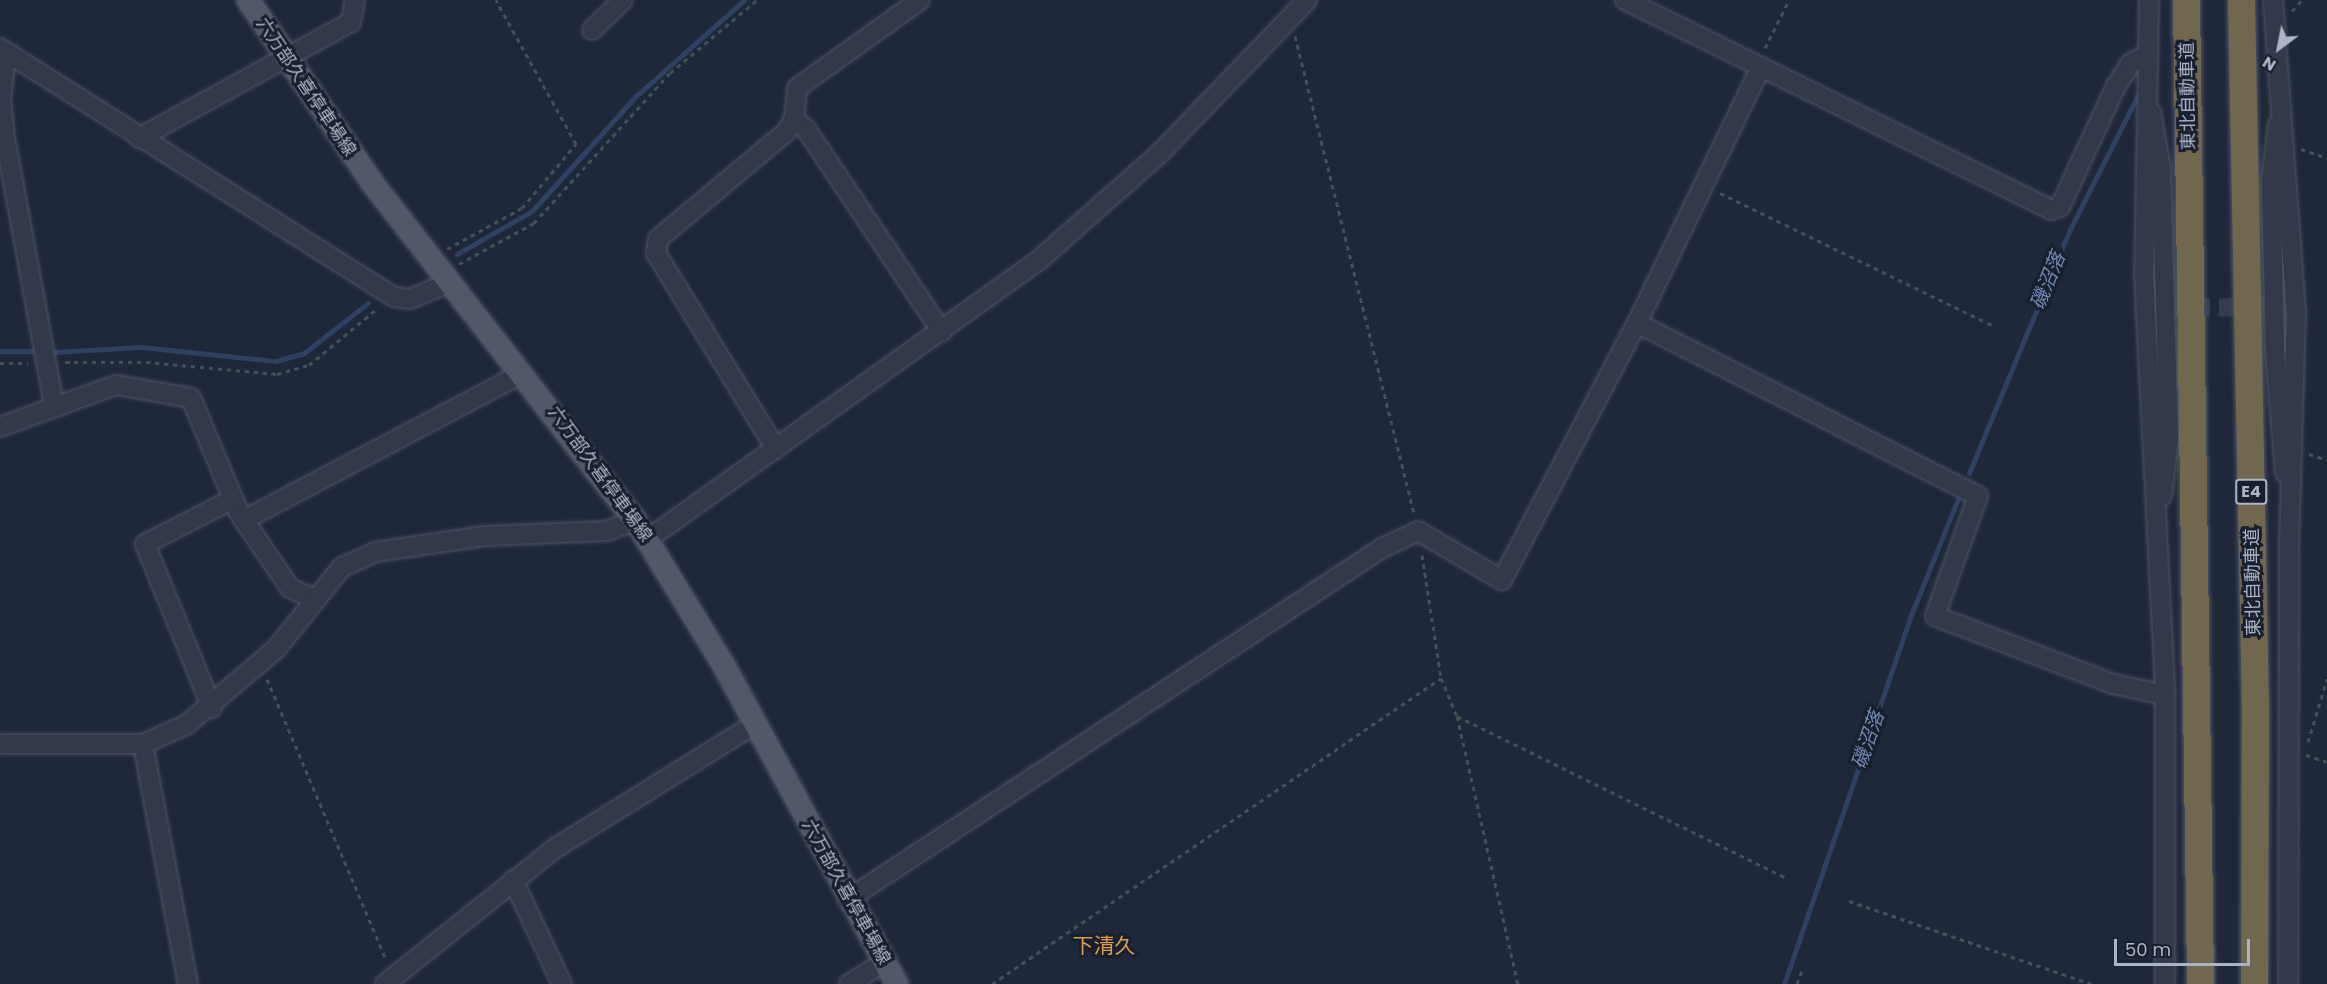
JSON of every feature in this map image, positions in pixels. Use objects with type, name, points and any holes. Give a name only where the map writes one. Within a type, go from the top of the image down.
[{"type":"highway","name":"東北自動車道","points":[[2186,0],[2200,984]]},
{"type":"highway","name":"東北自動車道","points":[[2241,0],[2255,708],[2254,984]]},
{"type":"main road","name":"六万部久喜停車場線","points":[[248,0],[285,58],[453,274],[523,372],[641,529],[755,724],[847,900],[897,984]]},
{"type":"street","points":[[139,138],[351,22],[355,0]]},
{"type":"street","points":[[592,30],[623,0]]},
{"type":"street","points":[[776,448],[656,253],[658,239],[786,132],[794,119],[797,88],[920,0]]},
{"type":"street","points":[[0,744],[143,744],[212,708],[260,663],[312,598],[342,567],[375,552],[485,536],[641,529],[776,448],[942,332],[1038,261],[1160,153],[1289,21],[1306,0]]},
{"type":"street","points":[[1625,0],[2051,210],[2060,207],[2116,86],[2131,63],[2149,54]]},
{"type":"street","points":[[2149,0],[2145,329],[2159,510],[2165,695],[2165,984]]},
{"type":"street","points":[[2273,0],[2296,311],[2291,501],[2288,984]]},
{"type":"street","points":[[3,50],[394,297],[410,299],[453,274]]},
{"type":"street","points":[[3,50],[1,119],[44,363],[54,404]]},
{"type":"street","points":[[847,900],[1382,548],[1418,531],[1502,580],[1637,323],[1758,67]]},
{"type":"street","points":[[2282,109],[2271,160],[2275,351],[2281,453],[2291,501]]},
{"type":"street","points":[[794,119],[806,129],[942,332]]},
{"type":"street","points":[[1637,323],[1978,496],[1935,616],[2113,684],[2165,695]]},
{"type":"street","points":[[244,520],[523,372]]},
{"type":"street","points":[[0,427],[54,404],[116,385],[191,398],[244,520],[290,588],[312,598]]},
{"type":"street","points":[[212,708],[145,544],[233,499]]},
{"type":"street","points":[[389,981],[513,880],[590,824],[755,724]]},
{"type":"street","points":[[143,744],[188,984]]},
{"type":"street","points":[[513,880],[562,984]]},
{"type":"street","points":[[849,984],[884,962]]},
{"type":"path","points":[[445,249],[522,208],[573,151],[576,144],[496,0]]},
{"type":"path","points":[[453,274],[534,223],[670,73],[757,0]]},
{"type":"path","points":[[1758,67],[1789,0]]},
{"type":"path","points":[[1289,21],[1418,531],[1441,678],[1457,716],[1518,984]]},
{"type":"path","points":[[2285,144],[2327,158]]},
{"type":"path","points":[[1701,184],[1994,326]]},
{"type":"path","points":[[0,363],[146,362],[278,374],[309,365],[385,304]]},
{"type":"path","points":[[260,663],[389,981]]},
{"type":"path","points":[[992,984],[1441,678]]},
{"type":"path","points":[[2305,755],[2327,679]]},
{"type":"path","points":[[1457,716],[1788,879]]},
{"type":"path","points":[[1849,901],[2092,984]]},
{"type":"path","points":[[1797,984],[1802,970]]},
{"type":"waterway","points":[[457,254],[532,211],[636,96],[744,0]]},
{"type":"waterway","name":"磯沼落","points":[[1969,473],[2070,229],[2138,95]]},
{"type":"waterway","points":[[53,352],[141,347],[275,361],[304,353],[368,303]]},
{"type":"waterway","points":[[0,351],[32,351]]},
{"type":"waterway","name":"磯沼落","points":[[1784,984],[1909,620],[1958,499]]},
{"type":"tunnel","points":[[2165,309],[2276,306]]},
{"type":"district","name":"下清久","points":[[1104,946]]}]
